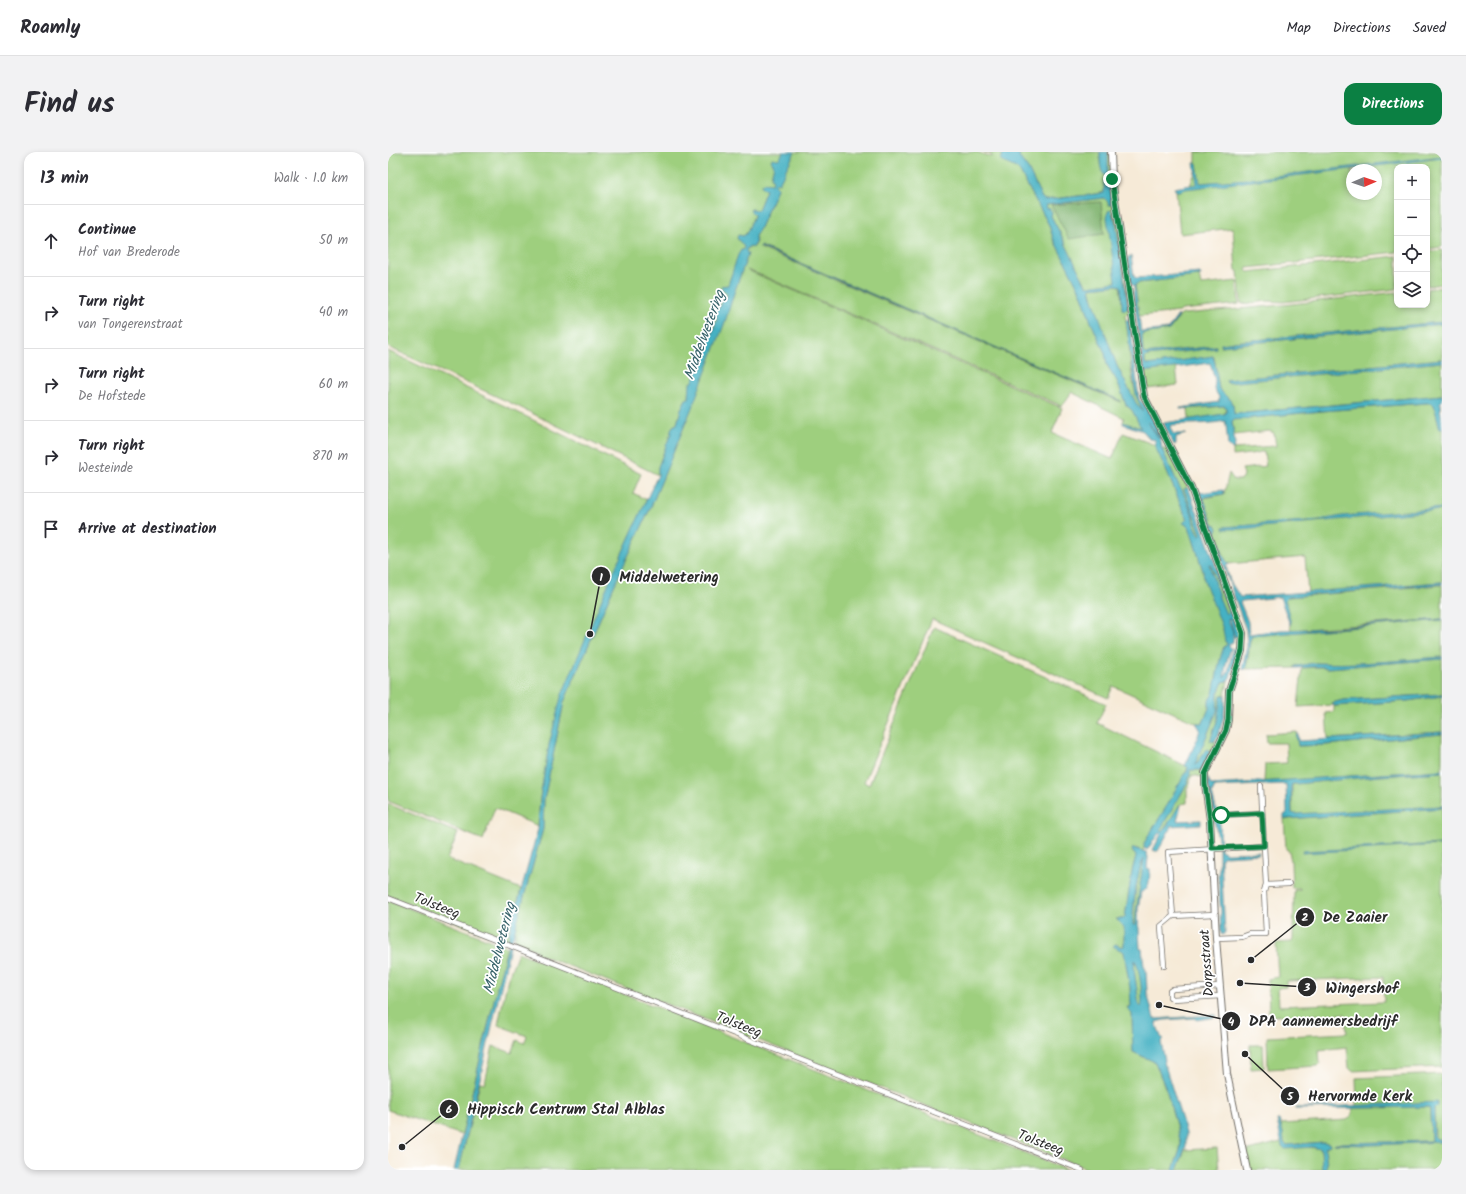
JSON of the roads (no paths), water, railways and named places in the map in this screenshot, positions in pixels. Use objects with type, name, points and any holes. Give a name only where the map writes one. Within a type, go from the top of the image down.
[{"type":"street","name":"Dorpsstraat","points":[[1111,152],[1112,179],[1144,396],[1191,488],[1243,633],[1242,651],[1229,691],[1228,720],[1226,730],[1205,774],[1205,784],[1215,848],[1216,938],[1227,1074],[1247,1170]]},
{"type":"street","points":[[1216,938],[1242,937],[1250,934],[1266,934],[1264,892],[1266,885],[1261,786]]},
{"type":"street","points":[[1221,815],[1262,813]]},
{"type":"street","points":[[1173,916],[1168,852],[1264,846]]},
{"type":"street","points":[[1266,885],[1289,884]]},
{"type":"street","name":"Tolsteeg","points":[[388,898],[1082,1170]]},
{"type":"street","points":[[1164,966],[1161,926],[1173,916],[1215,914]]},
{"type":"street","points":[[1220,986],[1173,989],[1169,994],[1173,999],[1221,996]]},
{"type":"water","points":[[783,152],[795,152],[779,183],[777,182],[775,185],[777,189],[755,236],[753,248],[750,246],[747,248],[746,251],[748,254],[725,322],[691,410],[650,509],[614,586],[564,702],[544,800],[543,829],[511,943],[459,1170],[454,1170],[500,975],[509,943],[509,934],[538,829],[540,798],[549,745],[561,697],[609,582],[658,475],[658,467],[672,428],[677,424],[681,409],[686,399],[689,398],[690,383],[692,383],[698,370],[701,370],[702,367],[700,362],[703,352],[699,348],[709,340],[717,319],[716,314],[711,311],[712,309],[717,310],[722,299],[727,297],[727,293],[721,288],[721,286],[728,285],[738,255],[744,247],[737,238],[738,235],[743,236],[746,234],[754,216],[754,214],[750,211],[751,209],[758,210],[766,190],[761,186],[763,183],[772,184],[773,181],[771,177],[774,165],[771,161],[772,158],[780,158]]},
{"type":"water","points":[[1002,152],[1020,152],[1019,157],[1028,169],[1042,198],[1045,200],[1104,193],[1104,180],[1106,177],[1101,168],[1100,152],[1108,152],[1107,178],[1110,183],[1112,205],[1109,205],[1104,198],[1046,205],[1047,209],[1049,208],[1052,212],[1051,216],[1086,285],[1088,286],[1116,282],[1107,218],[1108,211],[1111,210],[1116,224],[1128,306],[1127,309],[1122,309],[1121,286],[1117,285],[1090,288],[1092,297],[1117,366],[1136,403],[1143,412],[1136,396],[1126,320],[1130,320],[1139,399],[1145,405],[1163,439],[1159,437],[1148,422],[1161,441],[1162,449],[1182,490],[1192,513],[1194,524],[1200,536],[1201,534],[1184,489],[1189,489],[1239,632],[1240,643],[1236,643],[1238,637],[1236,636],[1235,638],[1230,619],[1228,619],[1233,632],[1233,642],[1229,644],[1231,648],[1226,664],[1224,678],[1228,672],[1233,648],[1239,649],[1229,680],[1223,682],[1218,693],[1217,711],[1195,764],[1197,764],[1206,749],[1210,752],[1201,770],[1190,770],[1188,782],[1160,830],[1163,832],[1180,804],[1177,821],[1201,820],[1201,824],[1170,826],[1171,828],[1158,851],[1153,850],[1161,834],[1159,833],[1147,850],[1144,848],[1144,843],[1187,772],[1188,767],[1185,766],[1200,729],[1196,723],[1203,723],[1209,708],[1209,700],[1213,694],[1220,659],[1224,646],[1226,646],[1227,643],[1225,642],[1223,629],[1204,580],[1203,571],[1189,526],[1183,523],[1187,519],[1156,449],[1155,440],[1150,439],[1143,431],[1123,424],[1123,422],[1141,428],[1132,410],[1126,405],[1117,381],[1107,365],[1105,353],[1091,322],[1081,293],[1053,238],[1049,225],[1020,172],[1016,168],[1001,161]],"holes":[[[1210,563],[1228,609],[1228,613],[1226,614],[1220,600],[1209,564]]]},
{"type":"water","points":[[1442,156],[1442,158],[1382,165],[1382,164],[1375,164]]},
{"type":"water","points":[[1194,163],[1197,163],[1200,183],[1346,167],[1346,170],[1186,189],[1180,191],[1176,191],[1174,188],[1197,184]]},
{"type":"water","points":[[760,246],[1121,401],[760,247]]},
{"type":"water","points":[[1131,256],[1134,276],[1136,278],[1200,273],[1201,276],[1138,283],[1135,285],[1141,332],[1168,329],[1178,315],[1179,316],[1169,330],[1142,334],[1143,353],[1216,346],[1216,348],[1147,356],[1145,358],[1145,363],[1148,365],[1213,356],[1219,389],[1233,405],[1234,414],[1442,395],[1442,401],[1440,403],[1442,428],[1440,429],[1434,405],[1432,403],[1426,403],[1233,420],[1235,445],[1233,449],[1228,447],[1225,421],[1172,425],[1170,427],[1173,434],[1186,434],[1176,437],[1176,444],[1174,445],[1164,423],[1224,414],[1226,413],[1226,407],[1180,409],[1219,402],[1219,397],[1214,389],[1215,380],[1210,363],[1144,372],[1133,292],[1134,286],[1131,284],[1128,261],[1128,257]]},
{"type":"water","points":[[1442,322],[1442,324],[1221,346],[1221,344],[1234,342]]},
{"type":"water","points":[[1442,359],[1442,362],[1227,383],[1226,380],[1267,376]]},
{"type":"water","points":[[1223,490],[1224,494],[1205,497],[1204,499],[1213,524],[1217,526],[1218,529],[1216,532],[1225,559],[1229,564],[1226,566],[1230,581],[1240,597],[1442,582],[1442,584],[1287,597],[1285,599],[1290,625],[1280,597],[1242,601],[1240,602],[1248,622],[1249,634],[1281,630],[1335,628],[1442,620],[1252,636],[1250,640],[1246,667],[1243,670],[1247,646],[1246,630],[1198,494]]},
{"type":"water","points":[[1442,508],[1442,510],[1241,529],[1223,529],[1223,527],[1319,520],[1342,516]]},
{"type":"water","points":[[1442,657],[1442,659],[1328,668],[1295,668],[1295,666],[1313,663],[1363,663]]},
{"type":"water","points":[[1442,694],[1442,696],[1407,701],[1334,706],[1332,703],[1343,700]]},
{"type":"water","points":[[1221,695],[1225,695],[1223,719],[1220,731],[1215,741],[1210,741],[1217,721]]},
{"type":"water","points":[[1442,732],[1442,734],[1326,745],[1298,746],[1296,736],[1298,733],[1299,741]]},
{"type":"water","points":[[1442,770],[1442,772],[1292,784],[1291,787],[1292,813],[1295,814],[1442,806],[1442,808],[1287,819],[1284,818],[1284,815],[1287,813],[1286,784],[1215,787],[1212,793],[1220,824],[1221,850],[1227,853],[1259,852],[1259,854],[1225,856],[1221,859],[1225,932],[1223,935],[1221,934],[1218,875],[1219,844],[1208,778],[1211,785]]},
{"type":"water","points":[[1442,845],[1302,853],[1302,851]]},
{"type":"water","points":[[1133,848],[1146,852],[1148,857],[1147,868],[1150,869],[1149,883],[1144,891],[1141,892],[1138,910],[1140,949],[1142,949],[1144,966],[1146,970],[1147,992],[1154,1019],[1216,1015],[1216,1017],[1197,1020],[1194,1018],[1156,1022],[1161,1037],[1164,1039],[1161,1042],[1164,1062],[1186,1133],[1186,1146],[1177,1170],[1173,1170],[1181,1143],[1167,1092],[1155,1062],[1133,1052],[1132,1014],[1127,1008],[1131,1006],[1130,988],[1124,952],[1113,946],[1115,944],[1122,947],[1124,946],[1124,927],[1116,919],[1123,919],[1125,917],[1132,871],[1136,856],[1132,851]],"holes":[[[1144,858],[1136,912],[1136,925],[1133,925],[1133,910],[1139,872]],[[1135,960],[1137,963],[1141,984],[1141,1007],[1139,1005],[1134,969]]]},
{"type":"water","points":[[1437,1102],[1437,1106],[1434,1109],[1434,1136],[1437,1139],[1442,1140],[1442,1142],[1369,1145],[1334,1144],[1431,1141],[1430,1109],[1427,1107],[1296,1109],[1296,1108]]},
{"type":"water","points":[[1277,1120],[1279,1120],[1283,1133],[1284,1143],[1287,1145],[1324,1142],[1331,1144],[1325,1148],[1327,1164],[1325,1170],[1322,1169],[1321,1149],[1312,1147],[1285,1149],[1282,1146]]},
{"type":"place","name":"Middelwetering","points":[[590,634]]},
{"type":"place","name":"De Zaaier","points":[[1251,960]]},
{"type":"place","name":"Wingershof","points":[[1240,983]]},
{"type":"place","name":"DPA aannemersbedrijf","points":[[1159,1005]]},
{"type":"place","name":"Hervormde Kerk","points":[[1245,1054]]},
{"type":"place","name":"Hippisch Centrum Stal Alblas","points":[[402,1147]]}]
